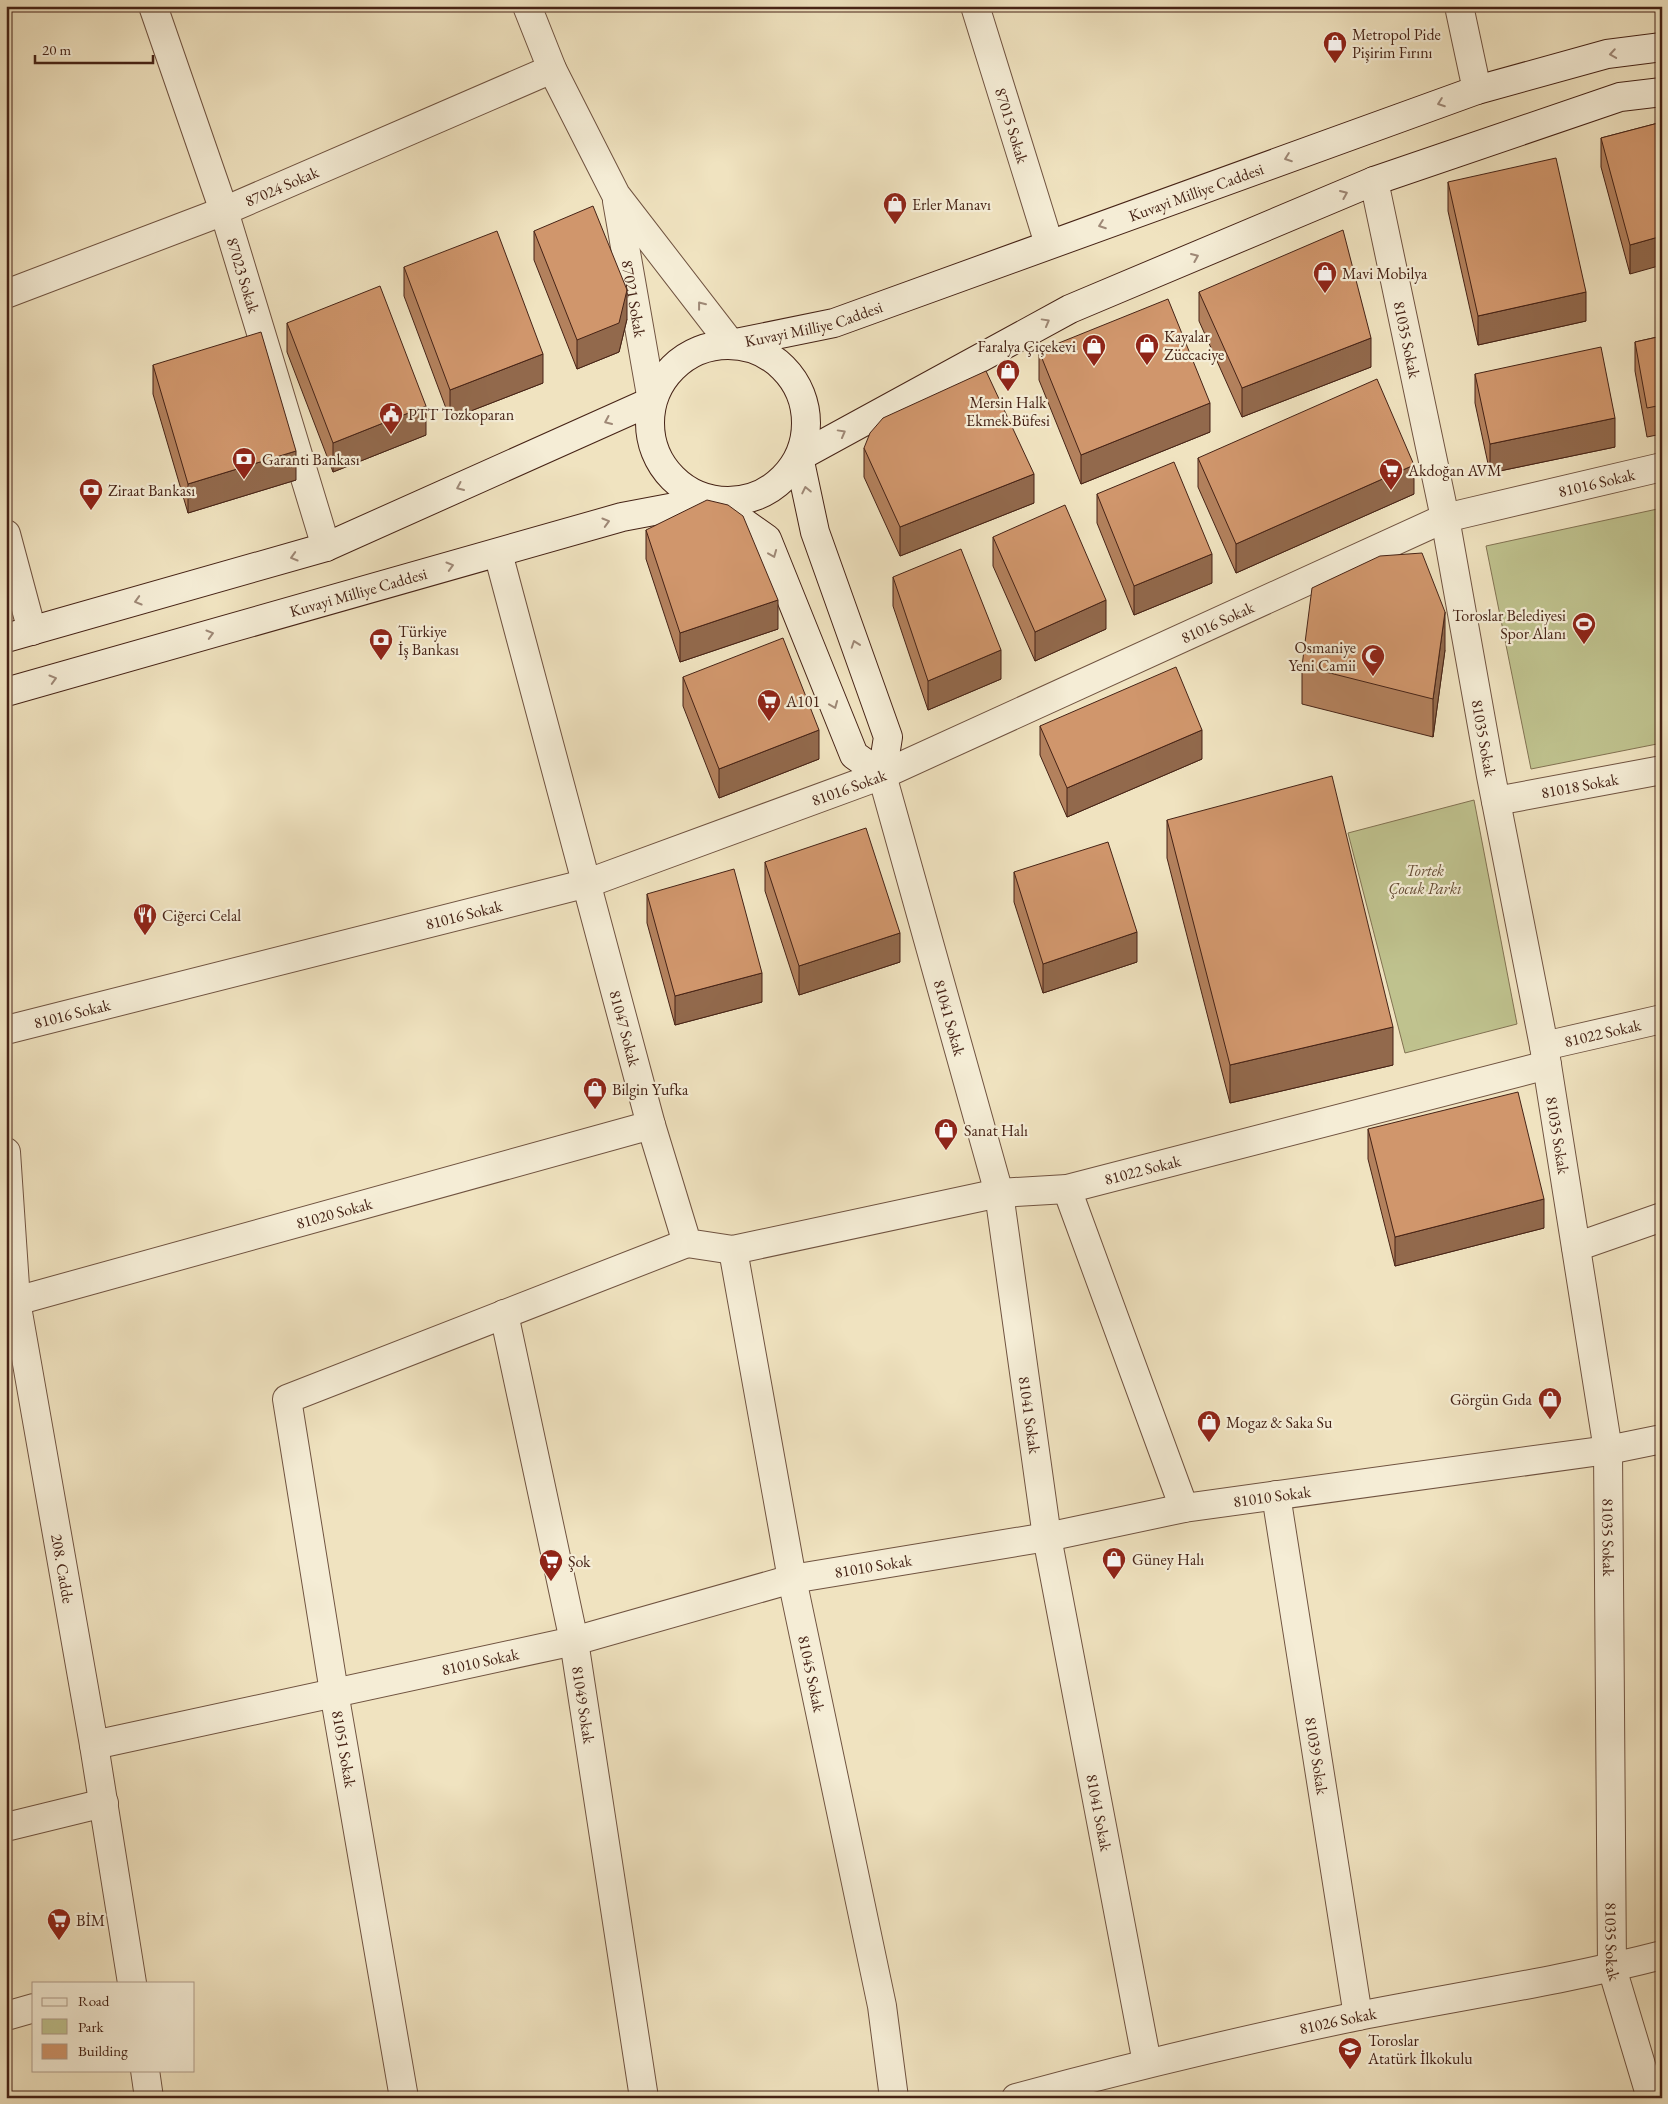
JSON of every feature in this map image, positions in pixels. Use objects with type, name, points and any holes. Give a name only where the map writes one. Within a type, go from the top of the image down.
[{"type":"street","name":"87023 Sokak","points":[[153,6],[224,211],[326,548]]},
{"type":"street","name":"87021 Sokak","points":[[527,6],[552,69],[616,195],[731,344]]},
{"type":"street","name":"87015 Sokak","points":[[975,6],[1050,244]]},
{"type":"street","points":[[1459,6],[1478,90]]},
{"type":"street","name":"Kuvayi Milliye Caddesi","points":[[731,344],[834,323],[1478,90],[1607,54],[1662,47]]},
{"type":"street","name":"87024 Sokak","points":[[6,294],[224,211],[552,69]]},
{"type":"street","points":[[799,457],[1070,309],[1374,181],[1620,97],[1662,92]]},
{"type":"street","name":"81035 Sokak","points":[[1374,181],[1445,518],[1496,801],[1545,1056],[1608,1450],[1612,1968],[1651,2098]]},
{"type":"street","name":"87021 Sokak","points":[[616,195],[652,401]]},
{"type":"street","points":[[712,500],[738,502],[763,494],[784,478],[799,457],[806,432],[805,406],[795,382],[779,363],[756,349],[731,344],[705,347],[682,359],[664,378],[652,401],[649,426],[654,452],[668,474],[688,491],[712,500],[767,539],[854,755],[882,774],[888,738],[815,532],[799,457]]},
{"type":"street","points":[[6,534],[19,634],[326,548],[652,401]]},
{"type":"street","name":"81016 Sokak","points":[[6,1030],[588,883],[882,774],[1445,518],[1662,467]]},
{"type":"street","name":"Kuvayi Milliye Caddesi","points":[[6,692],[622,518],[712,500]]},
{"type":"street","name":"81047 Sokak","points":[[498,553],[588,883],[651,1125],[687,1243]]},
{"type":"street","name":"81018 Sokak","points":[[1496,801],[1662,770]]},
{"type":"street","name":"81041 Sokak","points":[[882,774],[999,1193],[1047,1537],[1147,2063]]},
{"type":"street","name":"81022 Sokak","points":[[733,1250],[999,1193],[1067,1189],[1545,1056],[1662,1019]]},
{"type":"street","name":"81020 Sokak","points":[[16,1300],[651,1125]]},
{"type":"street","name":"208. Cadde","points":[[6,1152],[16,1300],[104,1803],[127,1981]]},
{"type":"street","points":[[1067,1189],[1184,1508]]},
{"type":"street","points":[[1576,1247],[1662,1217]]},
{"type":"street","points":[[504,1314],[687,1243],[733,1250]]},
{"type":"street","name":"81045 Sokak","points":[[733,1250],[792,1579],[882,2006],[894,2098]]},
{"type":"street","name":"81051 Sokak","points":[[404,2098],[334,1692],[287,1399],[504,1314]]},
{"type":"street","name":"81049 Sokak","points":[[504,1314],[574,1641],[644,2098]]},
{"type":"street","name":"81010 Sokak","points":[[94,1745],[574,1641],[792,1579],[1047,1537],[1184,1508],[1608,1450],[1662,1439]]},
{"type":"street","name":"81039 Sokak","points":[[1276,1495],[1358,2016]]},
{"type":"street","points":[[6,1827],[104,1803]]},
{"type":"street","name":"81026 Sokak","points":[[1016,2098],[1147,2063],[1358,2016],[1612,1968],[1662,1955]]},
{"type":"street","points":[[6,2016],[32,2009]]},
{"type":"street","points":[[145,2072],[149,2098]]},
{"type":"green space","name":"Toroslar Belediyesi Spor Alanı","points":[[1662,508],[1662,743],[1531,769],[1486,546]]},
{"type":"green space","name":"Tortek Çocuk Parkı","points":[[1474,800],[1517,1024],[1405,1053],[1348,833]]},
{"type":"building","points":[[1662,122],[1662,236],[1630,245],[1601,138]]},
{"type":"building","points":[[1556,158],[1586,292],[1478,316],[1448,182]]},
{"type":"building","points":[[593,206],[627,290],[619,323],[577,340],[534,231]]},
{"type":"building","points":[[1343,230],[1371,338],[1242,388],[1199,292]]},
{"type":"building","points":[[497,231],[543,354],[450,390],[404,267]]},
{"type":"building","points":[[380,286],[426,406],[333,443],[287,323]]},
{"type":"building","points":[[1168,299],[1210,403],[1081,455],[1039,351]]},
{"type":"building","points":[[261,332],[296,451],[188,484],[153,365]]},
{"type":"building","points":[[1662,336],[1662,405],[1647,408],[1635,342]]},
{"type":"building","points":[[1601,347],[1615,418],[1490,444],[1475,374]]},
{"type":"building","points":[[986,371],[1034,474],[900,527],[864,448],[870,433],[883,418]]},
{"type":"building","points":[[1377,379],[1414,465],[1236,544],[1198,458]]},
{"type":"building","points":[[1174,462],[1212,554],[1134,586],[1097,494]]},
{"type":"building","points":[[707,500],[728,505],[743,516],[778,600],[680,633],[646,530]]},
{"type":"building","points":[[1065,505],[1106,600],[1035,632],[993,537]]},
{"type":"building","points":[[961,549],[1001,650],[928,681],[893,577]]},
{"type":"building","name":"Osmaniye Yeni Camii","points":[[1422,553],[1445,612],[1433,699],[1302,666],[1312,588],[1380,556]]},
{"type":"building","points":[[783,638],[819,730],[719,769],[683,677]]},
{"type":"building","points":[[1176,667],[1202,730],[1067,788],[1040,726]]},
{"type":"building","points":[[1332,776],[1393,1027],[1230,1065],[1167,820]]},
{"type":"building","points":[[866,828],[900,933],[799,966],[765,862]]},
{"type":"building","points":[[1108,842],[1137,932],[1043,964],[1014,872]]},
{"type":"building","points":[[734,869],[762,973],[675,996],[647,894]]},
{"type":"building","points":[[1518,1092],[1544,1199],[1395,1237],[1368,1129]]},
{"type":"place","name":"Metropol Pide Pişirim Fırını","points":[[1335,64]]},
{"type":"place","name":"Erler Manavı","points":[[895,225]]},
{"type":"place","name":"Mavi Mobilya","points":[[1325,294]]},
{"type":"place","name":"Kayalar Züccaciye","points":[[1147,366]]},
{"type":"place","name":"Faralya Çiçekevi","points":[[1094,367]]},
{"type":"place","name":"Mersin Halk Ekmek Büfesi","points":[[1008,392]]},
{"type":"place","name":"PTT Tozkoparan","points":[[391,435]]},
{"type":"place","name":"Garanti Bankası","points":[[244,480]]},
{"type":"place","name":"Akdoğan AVM","points":[[1391,491]]},
{"type":"place","name":"Ziraat Bankası","points":[[91,511]]},
{"type":"place","name":"Toroslar Belediyesi Spor Alanı","points":[[1584,645]]},
{"type":"place","name":"Türkiye İş Bankası","points":[[381,661]]},
{"type":"place","name":"Osmaniye Yeni Camii","points":[[1373,677]]},
{"type":"place","name":"A101","points":[[769,722]]},
{"type":"place","name":"Ciğerci Celal","points":[[145,936]]},
{"type":"place","name":"Bilgin Yufka","points":[[595,1110]]},
{"type":"place","name":"Sanat Halı","points":[[946,1151]]},
{"type":"place","name":"Görgün Gıda","points":[[1550,1420]]},
{"type":"place","name":"Mogaz & Saka Su","points":[[1209,1443]]},
{"type":"place","name":"Güney Halı","points":[[1114,1580]]},
{"type":"place","name":"Şok","points":[[551,1582]]},
{"type":"place","name":"BİM","points":[[59,1941]]},
{"type":"place","name":"Toroslar Atatürk İlkokulu","points":[[1350,2070]]}]
